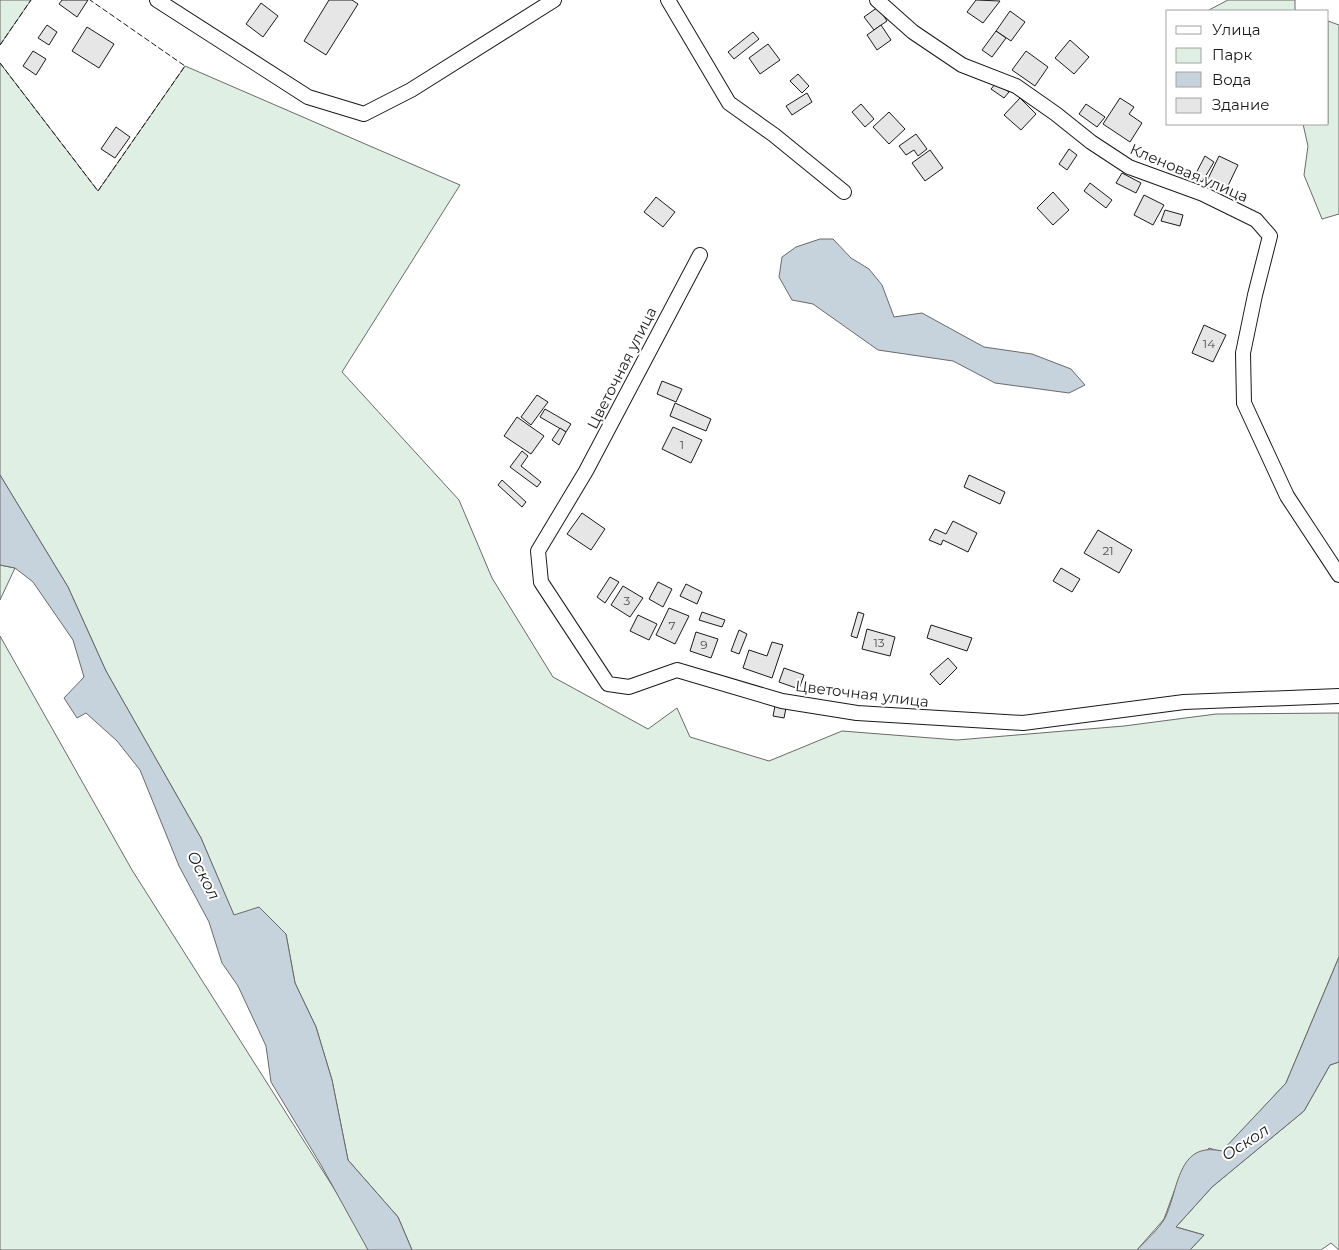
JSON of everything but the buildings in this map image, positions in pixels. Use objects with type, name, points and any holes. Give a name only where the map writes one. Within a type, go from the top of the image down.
[{"type":"street","points":[[157,0],[308,97],[364,114],[411,90],[554,0]]},
{"type":"street","points":[[668,0],[729,103],[774,135],[844,192]]},
{"type":"street","name":"Кленовая улица","points":[[877,0],[913,32],[962,65],[1016,86],[1091,142],[1129,167],[1203,194],[1256,220],[1270,236],[1243,353],[1244,403],[1287,496],[1339,575]]},
{"type":"street","name":"Цветочная улица","points":[[700,255],[586,471],[538,551],[541,582],[608,684],[629,686],[677,670],[782,701],[857,713],[1024,723],[1184,702],[1339,696]]},
{"type":"green space","points":[[0,0],[31,0],[0,45]]},
{"type":"green space","points":[[1228,0],[1295,0],[1295,10],[1209,10]]},
{"type":"green space","points":[[1329,21],[1339,25],[1339,214],[1322,219],[1304,175],[1308,146],[1303,125],[1329,125]]},
{"type":"green space","points":[[0,63],[98,191],[185,66],[460,185],[342,372],[459,500],[492,578],[553,677],[648,729],[677,708],[690,737],[769,761],[842,731],[957,740],[1124,726],[1216,714],[1339,713],[1339,957],[1286,1083],[1222,1152],[1209,1148],[1179,1178],[1164,1219],[1137,1250],[412,1250],[398,1217],[348,1160],[332,1080],[316,1027],[295,983],[286,934],[234,916],[201,838],[106,671],[68,587],[0,475]]},
{"type":"green space","points":[[0,565],[15,568],[0,600]]},
{"type":"green space","points":[[0,636],[132,870],[373,1250],[0,1250]]},
{"type":"green space","points":[[1339,1062],[1339,1250],[1331,1243],[1321,1250],[1190,1250],[1204,1235],[1176,1227],[1212,1187],[1304,1111],[1330,1065]]},
{"type":"water","points":[[820,239],[833,239],[851,258],[869,269],[882,285],[894,317],[922,313],[984,347],[1032,354],[1071,369],[1085,385],[1069,393],[995,383],[953,361],[878,350],[813,304],[792,300],[779,277],[782,257],[796,247]]},
{"type":"water","name":"Оскол","points":[[0,475],[68,587],[106,671],[201,838],[234,915],[259,907],[286,934],[295,983],[316,1027],[332,1080],[348,1160],[398,1217],[412,1250],[368,1250],[321,1165],[271,1082],[266,1046],[238,986],[222,963],[209,922],[179,866],[140,770],[117,741],[86,713],[77,718],[64,698],[84,677],[73,640],[33,582],[15,568],[0,565]]},
{"type":"water","name":"Оскол","points":[[1339,957],[1339,1062],[1330,1065],[1304,1111],[1212,1187],[1176,1227],[1204,1235],[1190,1250],[1137,1250],[1165,1218],[1177,1181],[1188,1160],[1196,1153],[1207,1150],[1222,1151],[1286,1083]]},
{"type":"fence","points":[[0,45],[31,0]]},
{"type":"fence","points":[[0,63],[98,191],[185,66],[90,0]]}]
